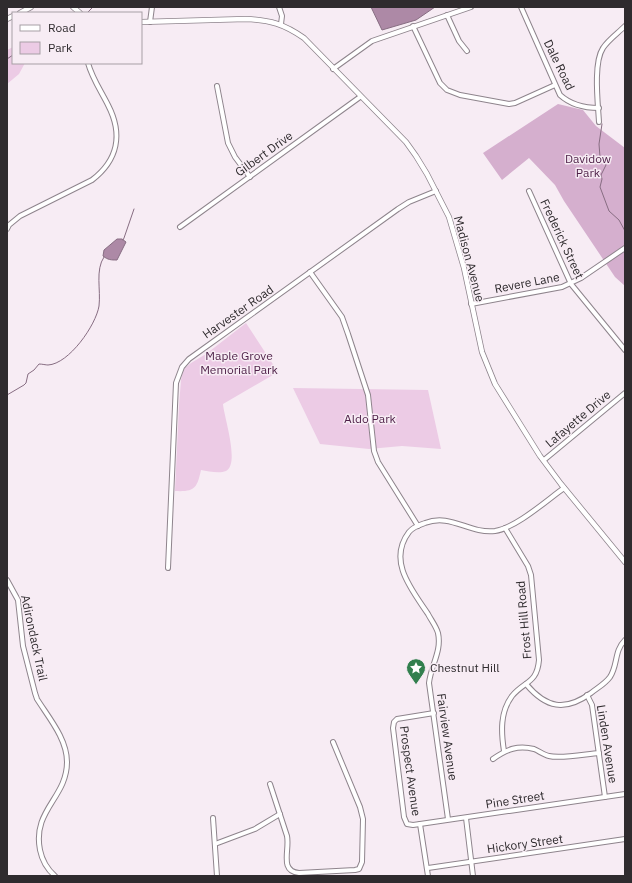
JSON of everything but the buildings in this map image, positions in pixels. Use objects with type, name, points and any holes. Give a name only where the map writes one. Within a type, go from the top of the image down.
[{"type":"street","points":[[22,12],[31,7]]},
{"type":"street","points":[[150,22],[152,7]]},
{"type":"street","points":[[279,7],[282,16],[281,24]]},
{"type":"street","points":[[333,70],[372,41],[471,7]]},
{"type":"street","name":"Dale Road","points":[[521,7],[560,96],[566,101],[588,108],[599,108]]},
{"type":"street","points":[[447,15],[459,41],[466,51]]},
{"type":"street","name":"Madison Avenue","points":[[142,22],[246,19],[262,20],[281,24],[304,38],[333,70],[406,142],[416,156],[436,191],[449,218],[458,245],[482,352],[495,384],[564,488],[625,562]]},
{"type":"street","points":[[413,26],[440,83],[447,90],[460,95],[509,104],[520,101],[555,85]]},
{"type":"street","points":[[600,122],[597,65],[599,55],[603,47],[625,26]]},
{"type":"street","points":[[7,229],[20,216],[92,180],[101,173],[112,157],[116,146],[117,136],[115,124],[109,106],[98,87],[88,64]]},
{"type":"street","points":[[217,86],[228,143],[235,157],[250,177]]},
{"type":"street","name":"Gilbert Drive","points":[[180,227],[360,97]]},
{"type":"street","name":"Harvester Road","points":[[168,568],[176,383],[182,367],[189,359],[398,209],[409,202],[436,191]]},
{"type":"street","name":"Frederick Street","points":[[529,191],[571,284],[625,350]]},
{"type":"street","name":"Revere Lane","points":[[471,304],[571,284],[625,248]]},
{"type":"street","points":[[310,272],[342,317],[368,395],[374,451],[378,462],[418,526],[436,520],[453,521],[476,530],[497,531],[515,523],[564,488]]},
{"type":"street","name":"Lafayette Drive","points":[[544,460],[625,393]]},
{"type":"street","name":"Fairview Avenue","points":[[418,526],[411,531],[403,544],[400,555],[400,563],[402,572],[437,631],[439,646],[429,683],[448,819]]},
{"type":"street","name":"Frost Hill Road","points":[[504,751],[502,733],[504,714],[513,696],[536,675],[539,660],[532,587],[528,566],[505,528]]},
{"type":"street","name":"Adirondack Trail","points":[[7,580],[18,600],[23,646],[37,699],[62,741],[66,753],[67,766],[64,782],[43,817],[38,834],[41,854],[46,866],[55,876]]},
{"type":"street","points":[[526,684],[538,698],[552,704],[571,704],[604,683],[610,676],[617,652],[625,640]]},
{"type":"street","name":"Linden Avenue","points":[[587,695],[592,705],[605,797]]},
{"type":"street","name":"Prospect Avenue","points":[[407,824],[404,817],[393,728],[394,722],[396,720],[434,713]]},
{"type":"street","points":[[270,784],[288,840],[287,866],[294,872],[359,869],[361,865],[364,830],[363,819],[333,742]]},
{"type":"street","points":[[493,758],[504,751],[515,748],[535,750],[549,756],[599,752]]},
{"type":"street","name":"Pine Street","points":[[407,824],[413,825],[448,819],[466,818],[625,794]]},
{"type":"street","points":[[215,844],[255,829],[280,814]]},
{"type":"street","points":[[213,818],[217,876]]},
{"type":"street","points":[[466,818],[473,876]]},
{"type":"street","points":[[420,824],[428,868],[428,876]]},
{"type":"street","name":"Hickory Street","points":[[428,868],[505,858],[625,839]]},
{"type":"green space","points":[[12,48],[12,64],[24,64],[19,74],[7,84],[7,50]]},
{"type":"green space","name":"Davidow Park","points":[[558,104],[583,110],[596,126],[625,148],[625,286],[615,277],[564,201],[555,185],[529,158],[502,180],[483,153]]},
{"type":"green space","name":"Maple Grove Memorial Park","points":[[246,323],[278,372],[223,404],[230,440],[232,459],[230,467],[226,471],[220,472],[201,470],[194,488],[187,491],[175,491],[179,405],[183,371],[191,363],[206,354]]},
{"type":"green space","name":"Aldo Park","points":[[293,388],[428,390],[441,449],[402,446],[369,449],[320,444]]},
{"type":"shaded area","points":[[371,7],[435,7],[416,20],[382,30]]},
{"type":"shaded area","points":[[117,239],[122,239],[126,242],[117,260],[110,260],[103,256],[104,250]]},
{"type":"waterway","points":[[88,12],[93,7]]},
{"type":"waterway","points":[[7,59],[12,56]]},
{"type":"waterway","points":[[602,124],[599,144],[600,157],[606,165],[601,175],[602,179],[600,187],[609,211],[619,220],[625,231]]},
{"type":"waterway","points":[[123,240],[134,209]]},
{"type":"waterway","points":[[7,395],[24,385],[28,374],[39,364],[48,365],[56,363],[64,358],[73,351],[87,333],[93,323],[99,306],[99,274],[101,262],[104,257]]},
{"type":"place","name":"Chestnut Hill","points":[[416,685]]}]
